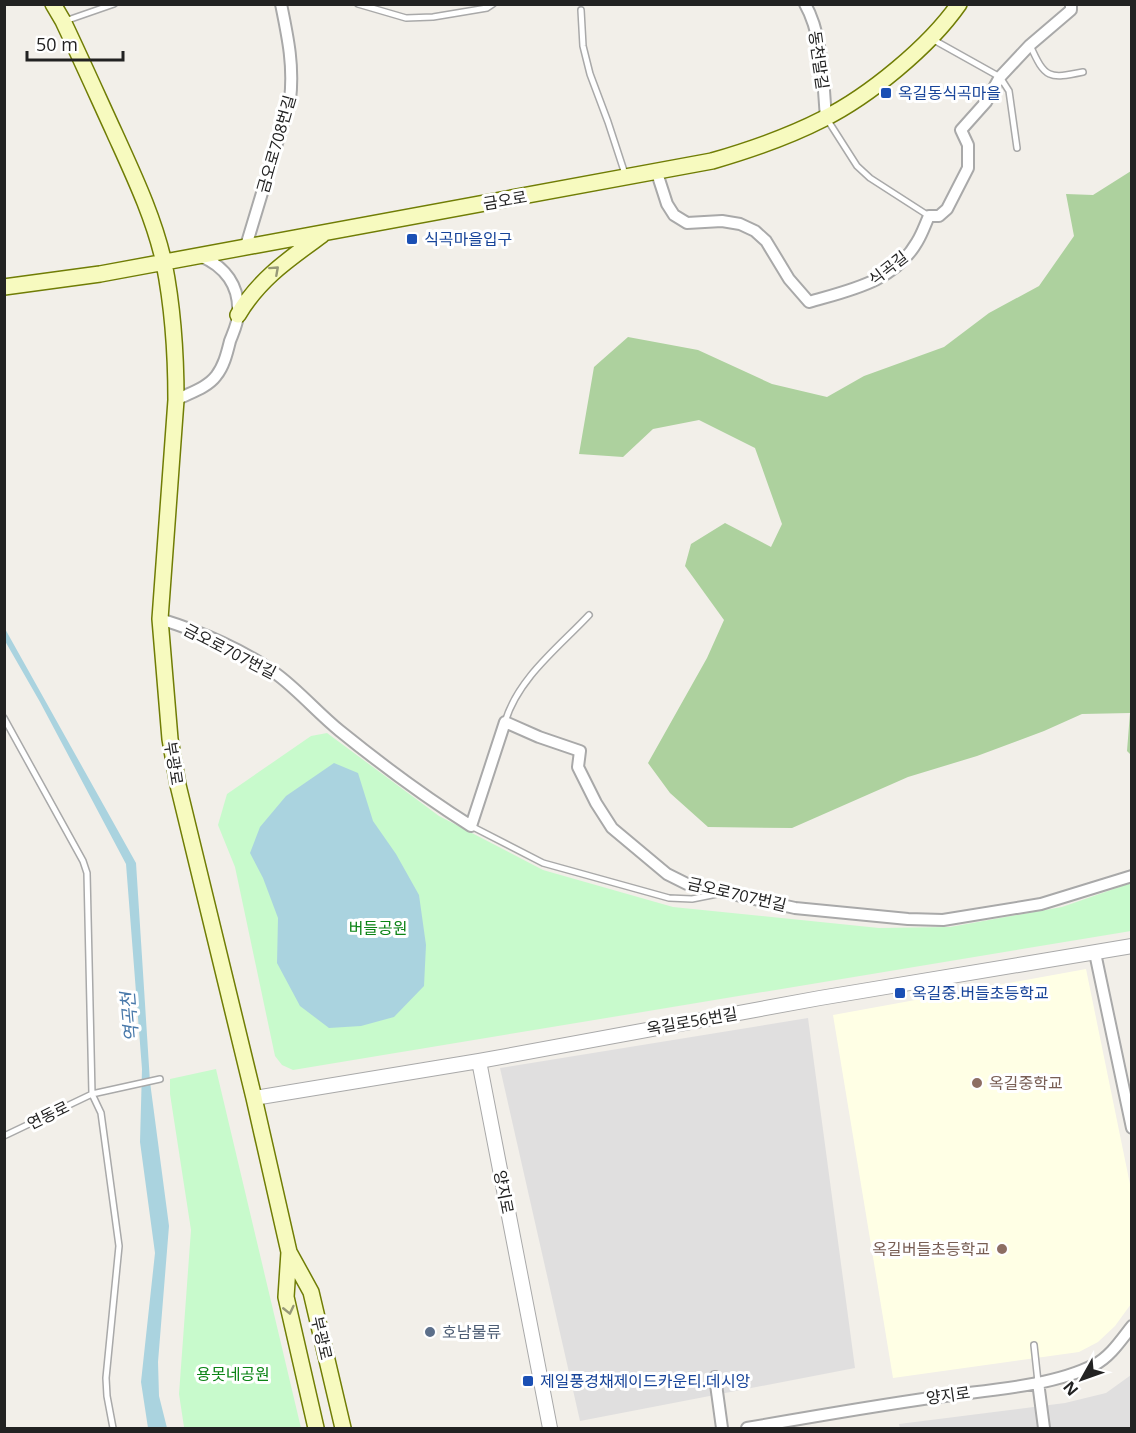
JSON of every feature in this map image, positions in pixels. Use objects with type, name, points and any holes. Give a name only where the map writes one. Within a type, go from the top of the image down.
[{"type":"main road","name":"부광로","points":[[53,4],[132,171],[150,214],[164,262],[173,321],[176,400],[160,619],[170,739],[178,785],[289,1252],[311,1292],[343,1428]]},
{"type":"main road","name":"금오로","points":[[4,287],[100,274],[657,173],[743,152],[826,118],[889,74],[930,38],[959,4]]},
{"type":"main road","points":[[238,315],[249,297],[278,266],[325,232]]},
{"type":"main road","name":"부광로","points":[[289,1252],[286,1297],[316,1428]]},
{"type":"street","name":"금오로708번길","points":[[246,246],[290,100],[293,77],[291,54],[281,4]]},
{"type":"street","name":"동천말길","points":[[805,4],[815,28],[826,118]]},
{"type":"street","points":[[929,216],[939,216],[947,209],[968,168],[968,145],[961,130],[986,102],[1000,77],[1030,45],[1071,10],[1071,4]]},
{"type":"street","name":"식곡길","points":[[657,173],[667,204],[674,215],[687,223],[722,221],[740,224],[755,231],[766,241],[789,279],[810,302],[868,285],[881,278],[908,256],[918,242],[929,216]]},
{"type":"street","points":[[176,400],[206,386],[216,377],[223,363],[238,315],[234,285],[224,270],[212,260],[198,255]]},
{"type":"street","name":"금오로707번길","points":[[160,619],[194,629],[277,674],[327,721],[379,762],[471,826]]},
{"type":"street","points":[[471,826],[505,722]]},
{"type":"street","name":"금오로707번길","points":[[505,722],[580,751],[578,767],[612,828],[667,874],[687,884],[795,908],[908,919],[943,920],[1041,904],[1131,876]]},
{"type":"street","name":"옥길로56번길","points":[[254,1098],[479,1061],[820,998],[1131,946]]},
{"type":"street","points":[[1095,953],[1131,1128]]},
{"type":"street","name":"양지로","points":[[479,1061],[550,1428]]},
{"type":"street","name":"양지로","points":[[747,1428],[1066,1376],[1096,1364],[1121,1341],[1131,1326]]},
{"type":"street","points":[[715,1377],[722,1428]]},
{"type":"street","points":[[1038,1382],[1044,1428]]},
{"type":"lane","points":[[63,21],[114,4]]},
{"type":"lane","points":[[358,4],[406,18],[433,17],[487,8],[493,4]]},
{"type":"lane","points":[[581,10],[583,46],[590,74],[626,178]]},
{"type":"lane","points":[[930,38],[1000,77],[1010,91],[1017,148]]},
{"type":"lane","points":[[1030,45],[1046,72],[1058,78],[1083,72]]},
{"type":"lane","points":[[826,118],[857,166],[870,178],[929,216]]},
{"type":"lane","points":[[505,722],[515,697],[526,681],[589,615]]},
{"type":"lane","points":[[4,718],[83,861],[87,873],[92,1094],[101,1113],[118,1237],[106,1378],[113,1428]]},
{"type":"lane","points":[[471,826],[543,863],[669,898],[692,898],[728,892]]},
{"type":"lane","name":"연동로","points":[[4,1136],[92,1094],[160,1079]]},
{"type":"lane","points":[[1034,1345],[1038,1382]]},
{"type":"shaded area","points":[[1086,969],[1132,1194],[1131,1304],[1115,1326],[1098,1342],[1079,1352],[893,1378],[833,1015]]},
{"type":"shaded area","points":[[808,1018],[855,1368],[580,1421],[500,1068]]},
{"type":"shaded area","points":[[1131,1375],[1131,1428],[900,1428],[899,1424],[1065,1403],[1106,1393]]},
{"type":"green space","points":[[1131,171],[1131,755],[1127,751],[1130,713],[1082,714],[977,756],[908,777],[792,828],[708,827],[670,793],[648,763],[707,658],[724,620],[685,566],[691,544],[725,523],[771,547],[782,524],[755,448],[699,420],[653,429],[623,457],[579,454],[594,367],[628,337],[698,350],[772,384],[827,397],[864,376],[944,347],[989,313],[1039,286],[1074,236],[1066,194],[1093,195]]},
{"type":"green space","name":"버들공원","points":[[327,733],[439,816],[543,870],[673,907],[879,928],[950,927],[1062,907],[1131,883],[1131,931],[293,1070],[282,1065],[275,1056],[235,867],[218,825],[227,794],[311,736]]},
{"type":"green space","name":"용못네공원","points":[[216,1069],[301,1428],[184,1427],[179,1394],[191,1230],[170,1094],[170,1079]]},
{"type":"water","points":[[4,627],[136,863],[150,1082],[169,1226],[158,1362],[159,1396],[167,1428],[148,1428],[141,1382],[155,1253],[140,1142],[142,1069],[126,864],[5,641]]},
{"type":"water","points":[[334,763],[358,773],[373,821],[396,854],[419,895],[426,945],[424,986],[394,1017],[361,1026],[329,1028],[300,1006],[277,963],[278,918],[263,878],[250,853],[260,827],[286,796]]},
{"type":"place","name":"옥길동식곡마을","points":[[886,93]]},
{"type":"place","name":"식곡마을입구","points":[[412,239]]},
{"type":"place","name":"옥길중.버들초등학교","points":[[900,993]]},
{"type":"place","name":"옥길중학교","points":[[977,1083]]},
{"type":"place","name":"옥길버들초등학교","points":[[1002,1249]]},
{"type":"place","name":"호남물류","points":[[430,1332]]},
{"type":"place","name":"제일풍경채제이드카운티.데시앙","points":[[528,1381]]},
{"type":"water label","name":"역곡천","points":[[130,1017]]}]
